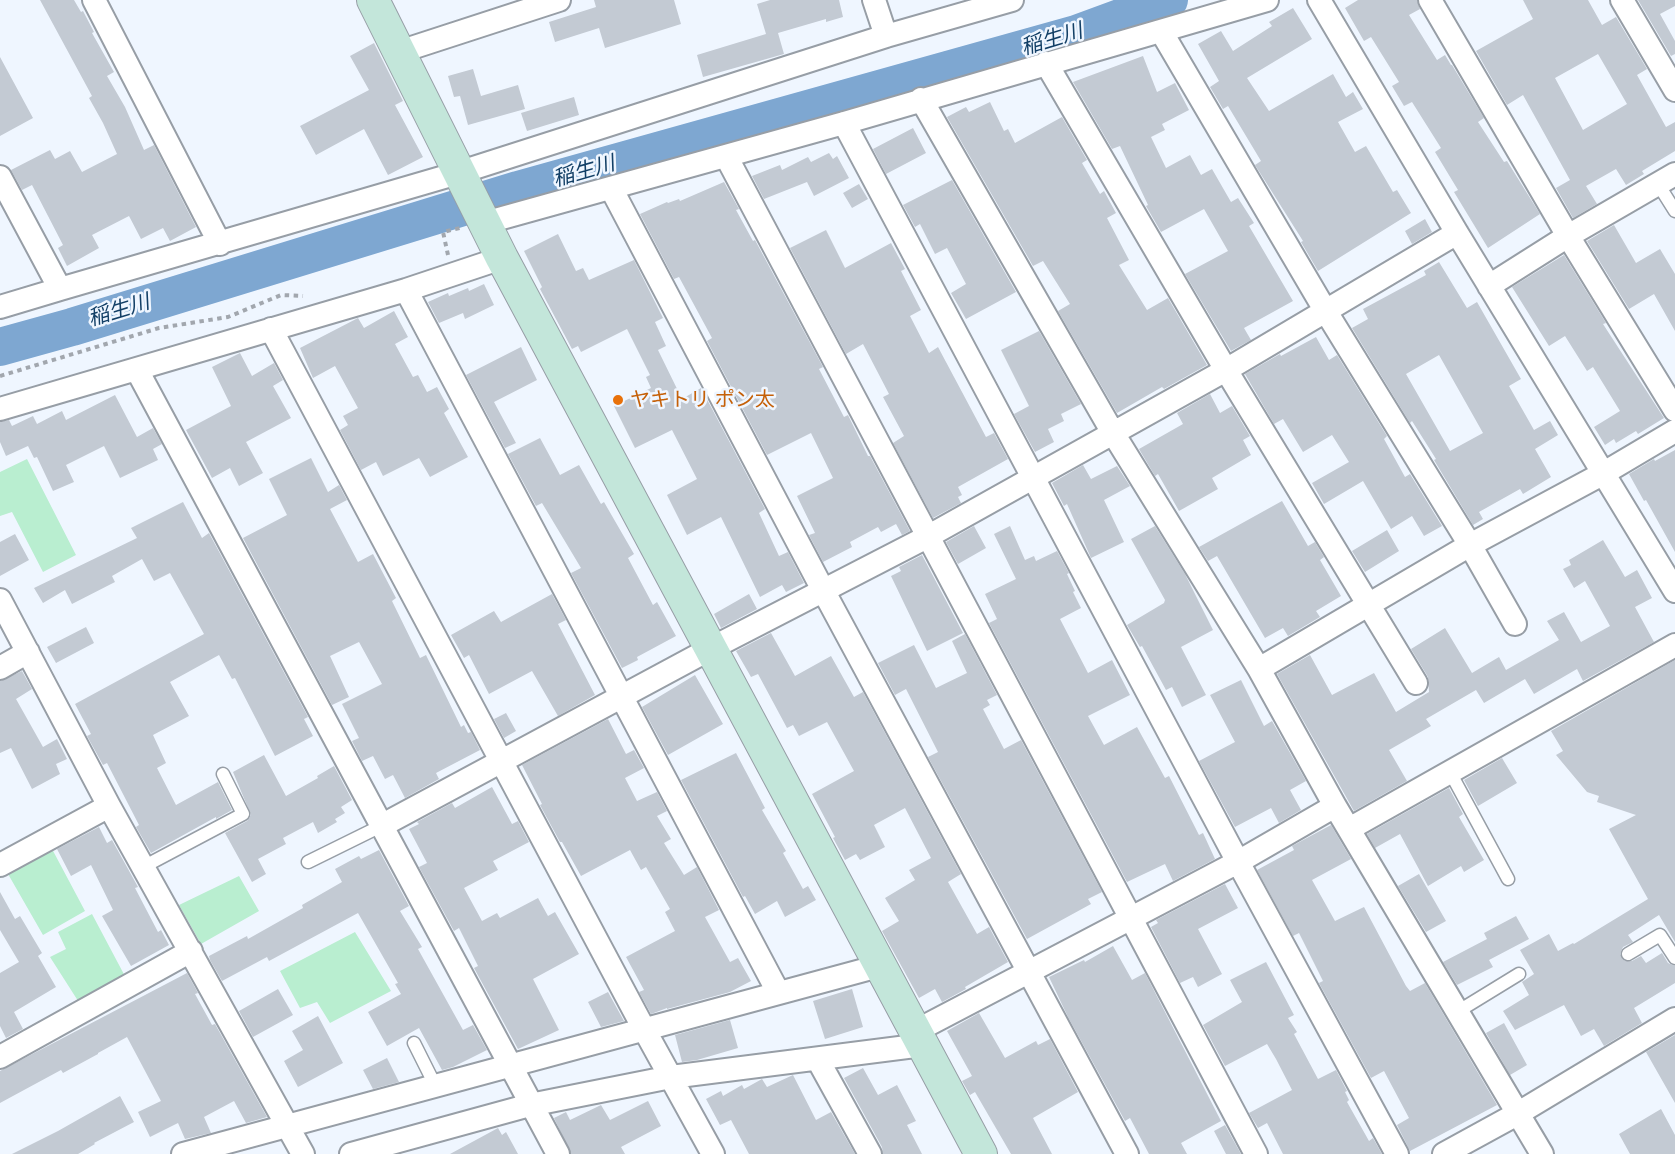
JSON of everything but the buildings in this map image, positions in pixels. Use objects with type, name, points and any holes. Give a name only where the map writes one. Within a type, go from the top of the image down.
[{"type":"street","points":[[94,0],[219,244]]},
{"type":"street","points":[[373,0],[502,258],[981,1154]]},
{"type":"street","points":[[399,52],[559,0]]},
{"type":"street","points":[[874,0],[886,36]]},
{"type":"street","points":[[0,307],[219,244],[461,179],[886,36],[1012,0]]},
{"type":"street","points":[[482,220],[611,188],[844,123],[1267,0]]},
{"type":"street","points":[[1318,0],[1675,591]]},
{"type":"street","points":[[1430,0],[1568,236],[1675,410]]},
{"type":"street","points":[[1622,0],[1675,90]]},
{"type":"street","points":[[1161,31],[1325,310],[1470,545],[1515,624]]},
{"type":"street","points":[[1046,63],[1226,370],[1416,683]]},
{"type":"street","points":[[921,99],[1113,433],[1259,669],[1335,806],[1542,1154]]},
{"type":"street","points":[[844,123],[1238,862],[1397,1154]]},
{"type":"street","points":[[726,156],[1256,1154]]},
{"type":"street","points":[[0,177],[60,289]]},
{"type":"street","points":[[1489,286],[1568,236],[1667,179]]},
{"type":"street","points":[[611,188],[823,590],[1127,1154]]},
{"type":"street","points":[[381,826],[710,649],[927,537],[1226,370],[1457,233]]},
{"type":"street","points":[[0,409],[406,290],[502,258]]},
{"type":"street","points":[[406,290],[778,992]]},
{"type":"street","points":[[271,329],[713,1154]]},
{"type":"street","points":[[136,370],[558,1154]]},
{"type":"street","points":[[1259,669],[1470,545],[1604,473],[1675,431]]},
{"type":"street","points":[[0,600],[109,806],[192,951],[303,1154]]},
{"type":"street","points":[[1349,829],[1675,645]]},
{"type":"street","points":[[0,668],[28,652]]},
{"type":"street","points":[[0,865],[109,806]]},
{"type":"street","points":[[351,1154],[530,1105],[671,1077],[818,1060],[919,1038],[1030,972],[1130,917],[1238,862],[1335,806]]},
{"type":"street","points":[[0,1057],[192,951]]},
{"type":"street","points":[[183,1154],[879,966]]},
{"type":"street","points":[[1443,1154],[1517,1114],[1675,1019]]},
{"type":"street","points":[[818,1060],[870,1154]]},
{"type":"lane","points":[[1667,179],[1675,211]]},
{"type":"lane","points":[[1450,772],[1508,879]]},
{"type":"lane","points":[[143,867],[243,814],[223,774]]},
{"type":"lane","points":[[308,862],[381,826]]},
{"type":"lane","points":[[1628,954],[1660,934],[1675,958]]},
{"type":"lane","points":[[1457,1012],[1519,974]]},
{"type":"lane","points":[[414,1043],[435,1085]]},
{"type":"path","points":[[449,259],[444,232],[482,220]]},
{"type":"path","points":[[0,376],[159,328],[228,317],[281,295],[304,296]]},
{"type":"green space","points":[[27,459],[76,555],[43,572],[12,512],[0,516],[0,472]]},
{"type":"green space","points":[[52,849],[85,911],[43,935],[8,874]]},
{"type":"green space","points":[[239,876],[259,911],[201,944],[179,905]]},
{"type":"green space","points":[[92,914],[127,980],[80,1004],[50,957],[66,949],[58,932]]},
{"type":"green space","points":[[355,932],[391,991],[330,1023],[317,1002],[300,1008],[280,971]]},
{"type":"waterway","name":"稲生川","points":[[0,347],[518,190],[1076,34],[1169,0]]},
{"type":"place","name":"ヤキトリ ポン太","points":[[618,400]]}]
